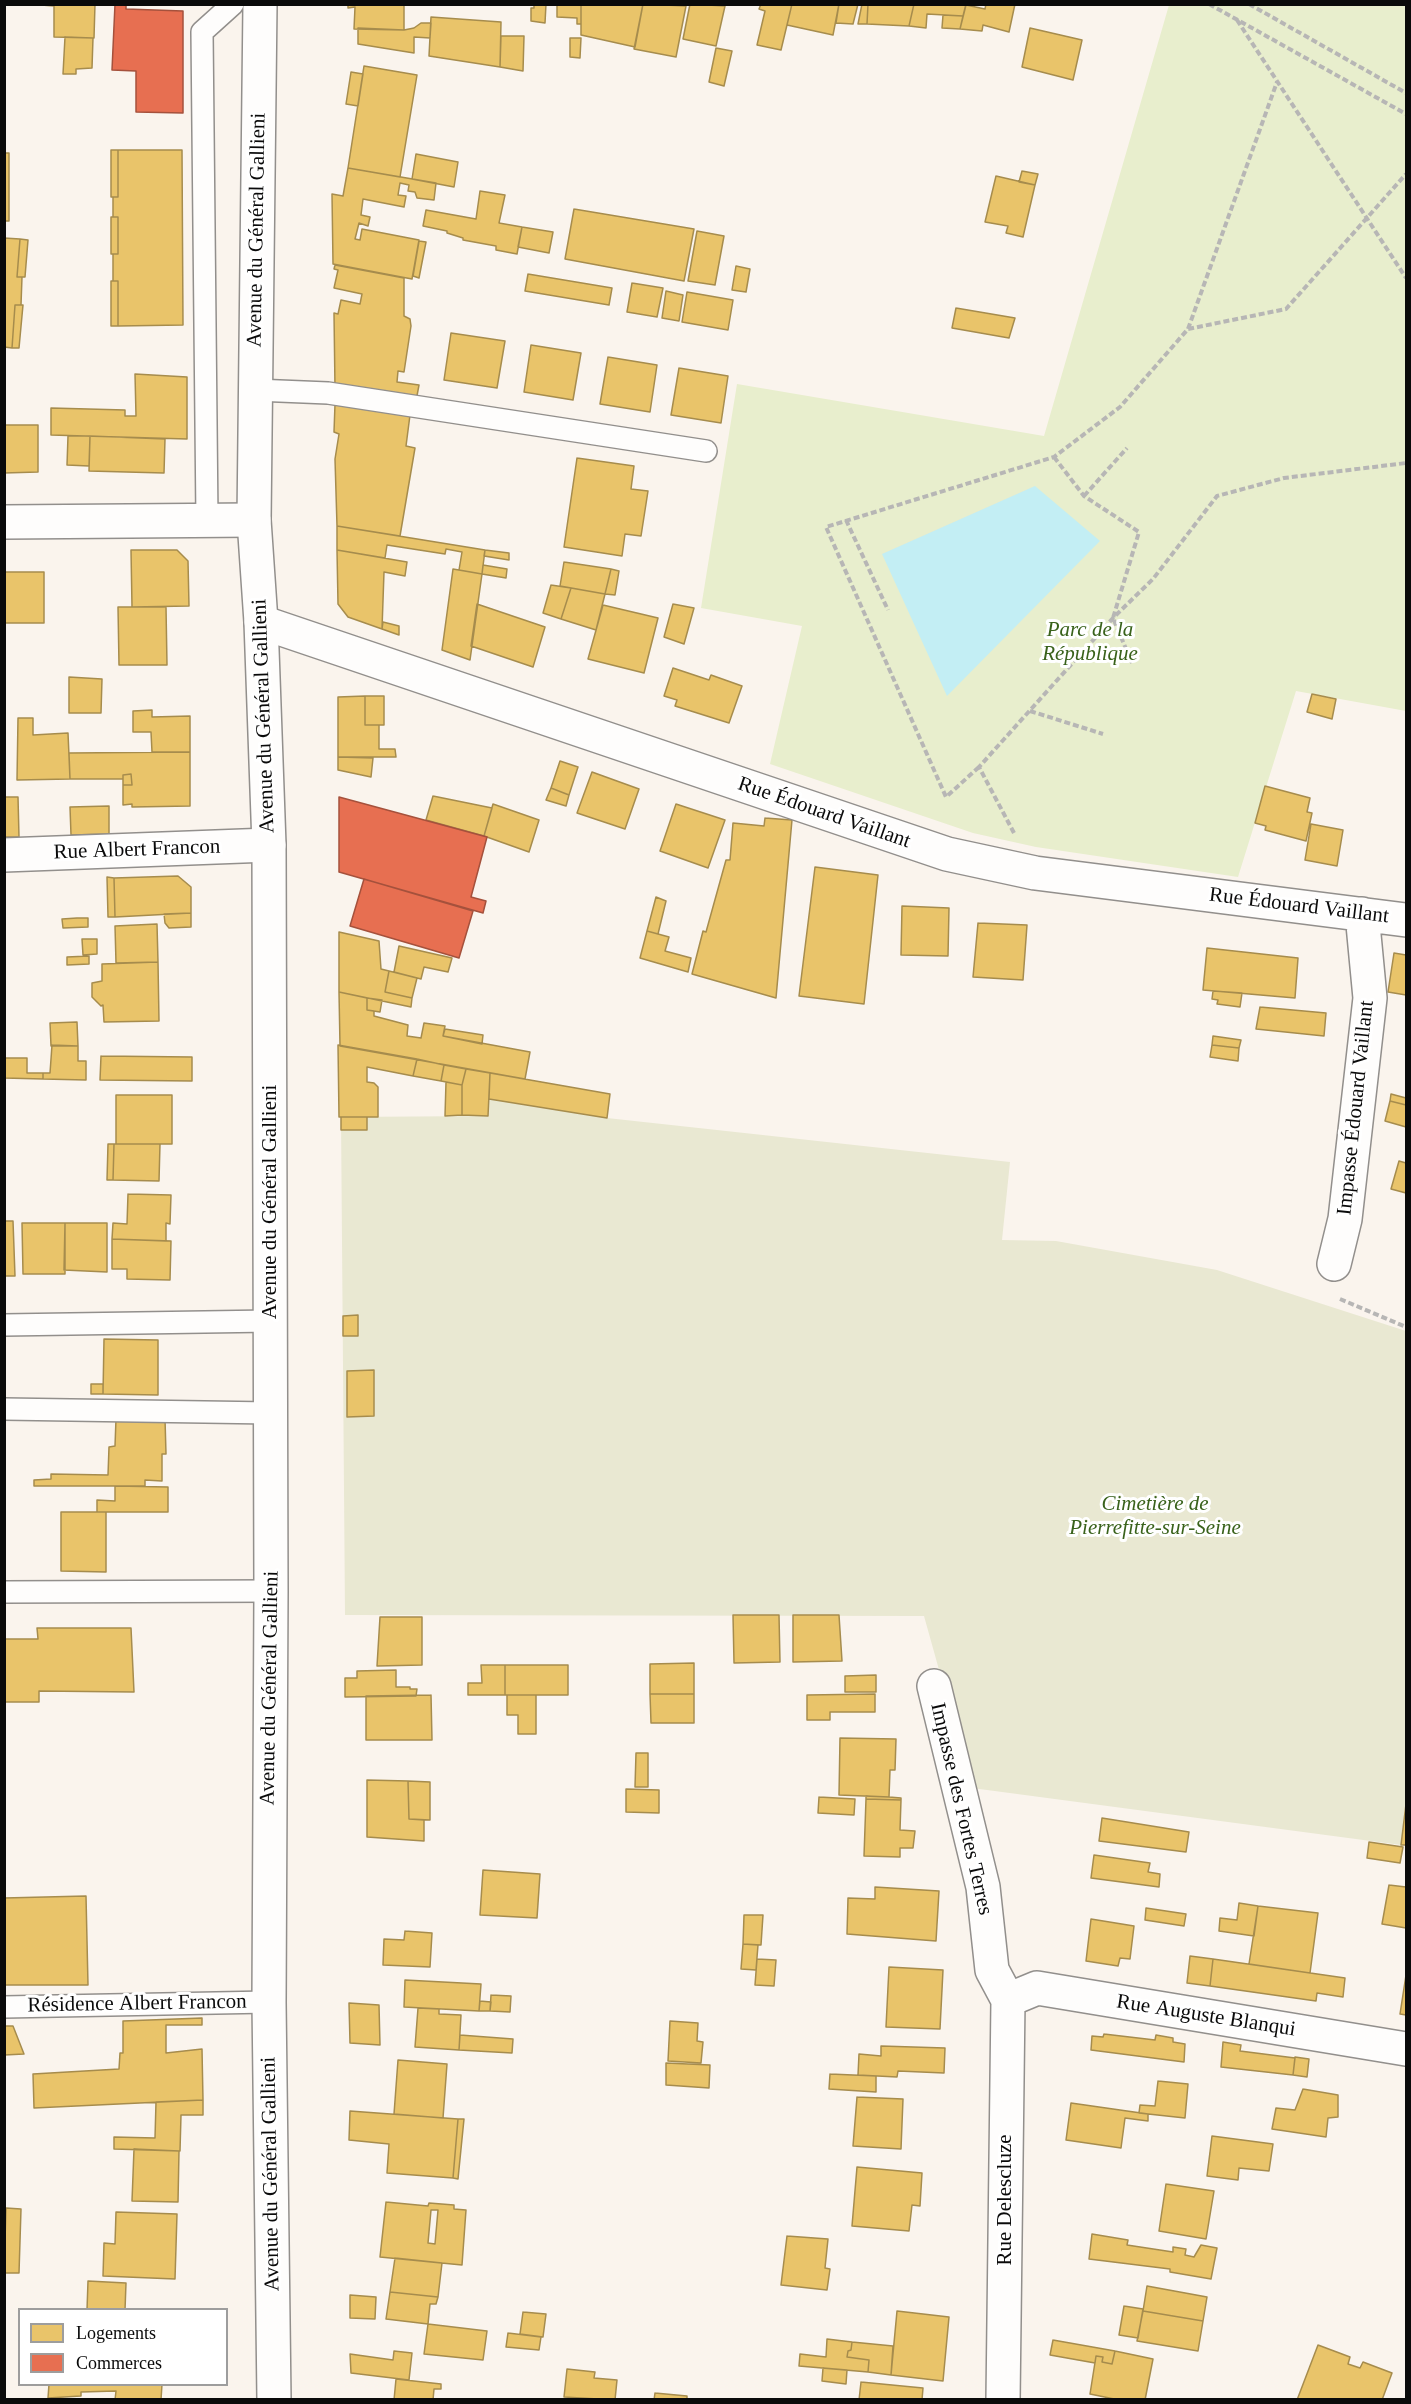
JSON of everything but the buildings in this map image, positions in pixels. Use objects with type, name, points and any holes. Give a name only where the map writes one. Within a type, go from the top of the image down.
[{"type":"street","name":"Avenue du Général Gallieni","points":[[260,4],[254,520],[261,622],[269,845],[272,1592],[269,2002],[274,2400]]},
{"type":"street","points":[[4,522],[254,520]]},
{"type":"street","name":"Rue Édouard Vaillant","points":[[261,622],[947,854],[1035,873],[1407,920]]},
{"type":"street","name":"Rue Albert Francon","points":[[4,855],[269,845]]},
{"type":"street","name":"Impasse Édouard Vaillant","points":[[1334,1264],[1345,1219],[1370,998],[1362,915]]},
{"type":"street","name":"Impasse des Fortes Terres","points":[[933,1686],[983,1887],[992,1970],[1008,2000]]},
{"type":"street","name":"Rue Auguste Blanqui","points":[[1008,2000],[1037,1989],[1407,2049]]},
{"type":"street","name":"Rue Delescluze","points":[[1003,2400],[1008,2000]]},
{"type":"lane","points":[[207,520],[202,32],[233,4]]},
{"type":"lane","points":[[255,390],[328,393],[706,451]]},
{"type":"lane","points":[[4,1325],[271,1321]]},
{"type":"lane","points":[[4,1409],[271,1413]]},
{"type":"lane","points":[[4,1592],[272,1592]]},
{"type":"lane","name":"Résidence Albert Francon","points":[[4,2007],[269,2002]]},
{"type":"path","points":[[1209,4],[1407,114]]},
{"type":"path","points":[[1248,4],[1407,93]]},
{"type":"path","points":[[1236,20],[1407,278]]},
{"type":"path","points":[[1278,82],[1188,329],[1120,407],[1054,457],[826,527],[946,797],[979,767],[1113,618],[1152,579],[1217,496],[1284,478],[1407,463]]},
{"type":"path","points":[[1188,329],[1286,309],[1407,174]]},
{"type":"path","points":[[1084,496],[1127,448]]},
{"type":"path","points":[[1054,457],[1084,496],[1139,532],[1113,618],[1132,663]]},
{"type":"path","points":[[846,520],[888,610]]},
{"type":"path","points":[[1030,711],[1103,734]]},
{"type":"path","points":[[979,767],[1035,873]]},
{"type":"path","points":[[1334,1264],[1337,1298],[1407,1327]]},
{"type":"green space","name":"Parc de la République","points":[[1169,5],[1406,5],[1406,711],[1296,691],[1238,877],[1036,847],[973,833],[770,764],[802,626],[701,608],[737,384],[1044,436]]},
{"type":"green space","name":"Cimetière de Pierrefitte-sur-Seine","points":[[489,1099],[607,1118],[1010,1162],[1002,1240],[1056,1241],[1217,1270],[1406,1331],[1406,1798],[1401,1845],[972,1788],[924,1616],[345,1615],[341,1117],[488,1116]]},
{"type":"water","points":[[1035,486],[1100,541],[947,696],[882,554]]}]
